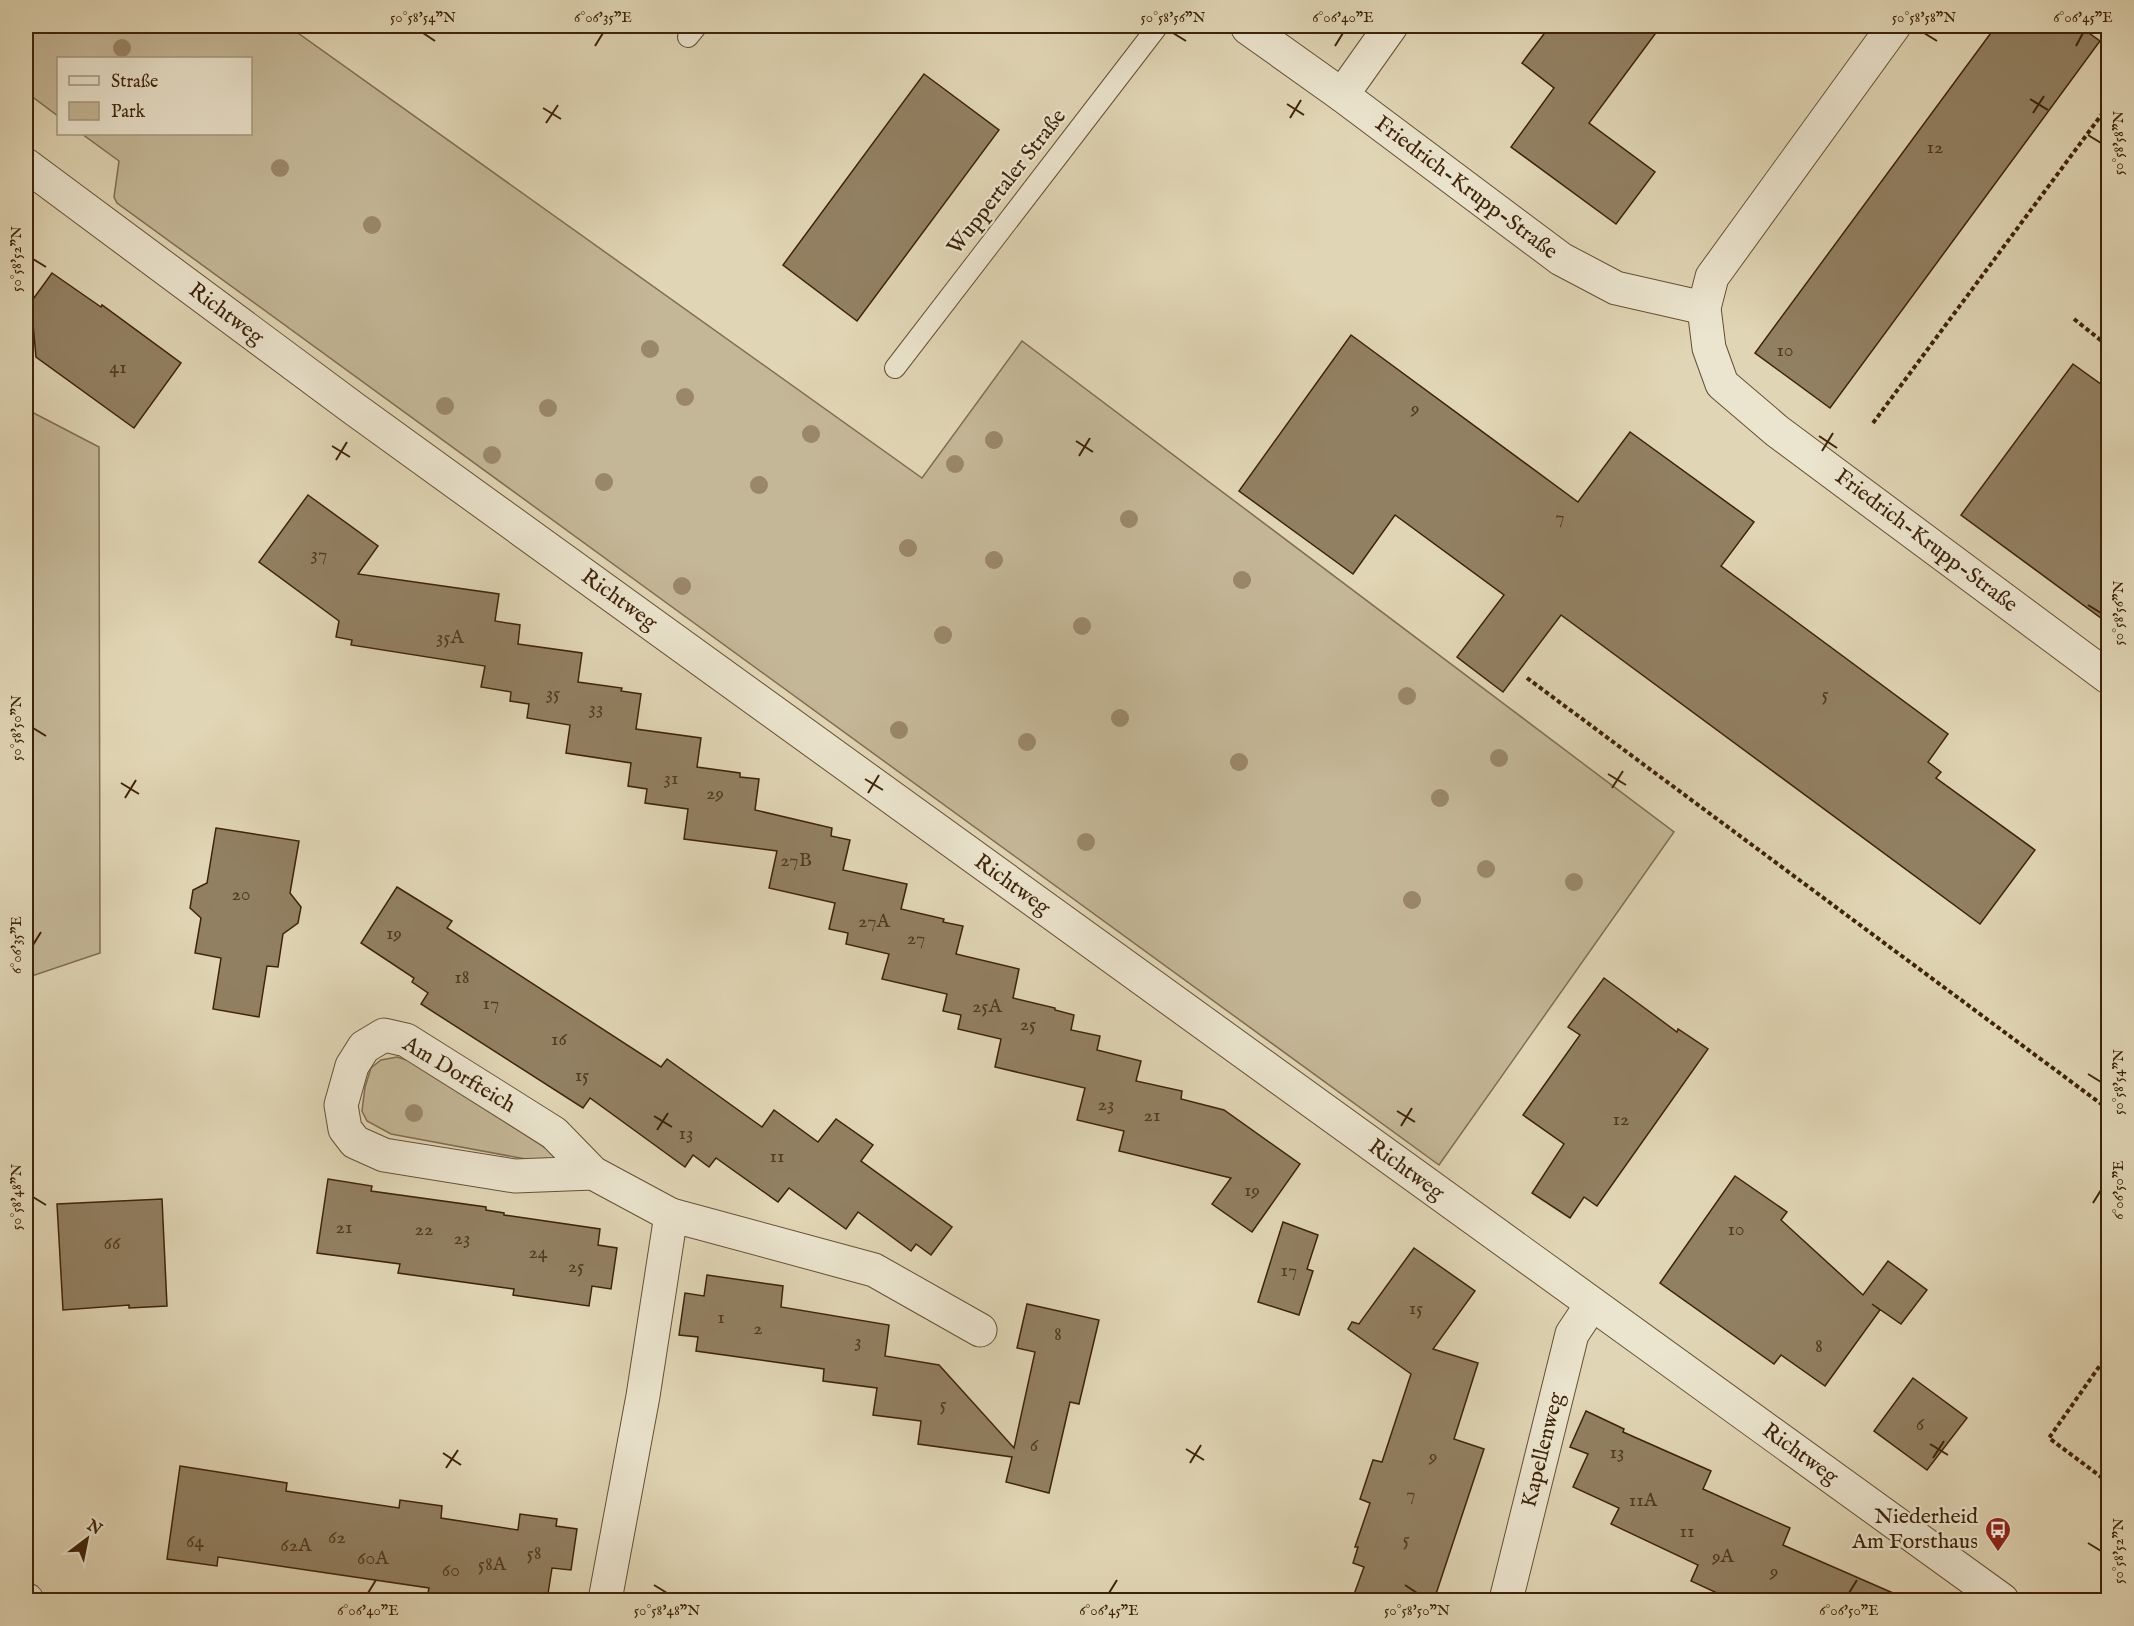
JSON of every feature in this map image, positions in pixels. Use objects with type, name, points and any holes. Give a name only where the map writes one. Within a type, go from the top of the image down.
[{"type":"street","points":[[1342,94],[1391,26]]},
{"type":"street","name":"Friedrich-Krupp-Straße","points":[[1894,26],[1712,277],[1704,308],[1709,348],[1722,384],[1777,431],[2109,677]]},
{"type":"street","name":"Friedrich-Krupp-Straße","points":[[1246,27],[1342,94],[1561,259],[1616,288],[1704,308]]},
{"type":"street","name":"Richtweg","points":[[26,165],[372,422],[2002,1600]]},
{"type":"street","name":"Am Dorfteich","points":[[592,1173],[514,1176],[384,1155],[355,1142],[345,1129],[341,1105],[352,1066],[364,1047],[384,1035],[406,1040],[554,1133],[592,1173],[671,1215],[874,1270],[980,1330]]},
{"type":"street","points":[[605,1600],[643,1396],[671,1215]]},
{"type":"street","name":"Kapellenweg","points":[[1506,1600],[1572,1334],[1592,1304]]},
{"type":"lane","name":"Wuppertaler Straße","points":[[895,368],[1158,26]]},
{"type":"path","points":[[1873,423],[2109,106]]},
{"type":"path","points":[[2073,320],[2109,346]]},
{"type":"path","points":[[1527,678],[2109,1109]]},
{"type":"path","points":[[2109,1354],[2049,1438],[2109,1482]]},
{"type":"green space","points":[[26,26],[288,26],[922,478],[1022,341],[1674,832],[1439,1165],[117,203],[114,197],[119,161],[83,135],[252,135],[252,57],[57,57],[57,115],[26,92]]},
{"type":"green space","points":[[26,409],[99,447],[100,953],[26,978]]},
{"type":"green space","points":[[397,1057],[413,1062],[555,1154],[555,1160],[547,1163],[391,1134],[367,1121],[362,1111],[365,1087],[371,1068],[381,1060]]},
{"type":"building","points":[[1550,26],[1661,26],[1589,123],[1655,172],[1616,224],[1511,147],[1554,88],[1522,63]]},
{"type":"building","points":[[1996,26],[2079,26],[2100,41],[1830,408],[1755,353]]},
{"type":"building","points":[[924,74],[999,130],[857,321],[783,265]]},
{"type":"building","points":[[52,273],[101,307],[102,305],[181,363],[134,428],[36,357],[31,302]]},
{"type":"building","points":[[1351,335],[1578,502],[1630,432],[1754,522],[1721,566],[1948,734],[1928,762],[1941,772],[1936,778],[2035,850],[1980,924],[1561,615],[1503,692],[1457,657],[1504,595],[1395,515],[1353,574],[1239,491]]},
{"type":"building","points":[[2073,364],[2109,390],[2109,624],[1961,515]]},
{"type":"building","points":[[308,495],[378,546],[358,574],[499,594],[495,621],[520,625],[518,644],[582,653],[578,682],[622,688],[621,691],[641,694],[636,729],[701,738],[697,767],[740,773],[740,777],[759,779],[755,810],[832,828],[831,836],[850,840],[843,870],[907,884],[901,909],[963,926],[956,954],[1019,969],[1013,998],[1074,1015],[1071,1030],[1100,1036],[1097,1050],[1141,1061],[1136,1081],[1182,1091],[1181,1099],[1224,1110],[1300,1164],[1252,1232],[1212,1204],[1231,1178],[1119,1151],[1124,1131],[1077,1120],[1085,1088],[995,1067],[1001,1039],[958,1029],[961,1015],[943,1011],[947,994],[882,979],[889,954],[846,944],[848,933],[829,929],[835,903],[769,888],[777,851],[684,839],[688,809],[645,803],[647,789],[628,786],[631,763],[566,753],[570,725],[527,718],[529,704],[510,701],[511,692],[481,687],[485,666],[351,645],[352,640],[336,637],[339,621],[259,562]]},
{"type":"building","points":[[216,828],[299,841],[290,893],[301,907],[298,923],[283,934],[278,967],[267,966],[259,1017],[213,1009],[221,958],[195,953],[201,918],[190,908],[193,890],[207,883]]},
{"type":"building","points":[[397,887],[452,921],[447,928],[661,1067],[667,1059],[762,1127],[774,1110],[818,1142],[836,1119],[873,1145],[861,1161],[952,1227],[931,1255],[916,1244],[911,1251],[858,1212],[846,1229],[789,1188],[778,1202],[716,1158],[709,1167],[693,1155],[685,1167],[590,1098],[583,1108],[421,1004],[428,993],[412,982],[414,978],[361,943]]},
{"type":"building","points":[[1604,978],[1677,1032],[1678,1029],[1708,1049],[1597,1206],[1584,1197],[1570,1218],[1532,1193],[1564,1144],[1523,1115],[1580,1035],[1568,1027]]},
{"type":"building","points":[[1735,1176],[1787,1212],[1781,1220],[1863,1295],[1888,1261],[1927,1290],[1901,1324],[1872,1304],[1880,1310],[1825,1386],[1781,1355],[1774,1364],[1660,1283]]},
{"type":"building","points":[[328,1179],[372,1186],[371,1191],[486,1207],[486,1210],[504,1213],[504,1215],[600,1229],[598,1245],[617,1248],[611,1289],[592,1286],[589,1306],[513,1295],[514,1289],[398,1273],[400,1264],[317,1253]]},
{"type":"building","points":[[162,1199],[167,1306],[129,1308],[129,1305],[63,1310],[57,1204]]},
{"type":"building","points":[[1283,1222],[1318,1235],[1307,1269],[1313,1271],[1299,1315],[1258,1302]]},
{"type":"building","points":[[1414,1248],[1475,1291],[1433,1349],[1478,1363],[1454,1439],[1484,1449],[1434,1600],[1352,1600],[1364,1567],[1353,1563],[1358,1547],[1355,1547],[1370,1503],[1360,1499],[1373,1460],[1382,1462],[1411,1374],[1348,1329],[1352,1322],[1359,1324]]},
{"type":"building","points":[[707,1275],[783,1286],[781,1307],[889,1325],[885,1356],[939,1365],[1014,1448],[1035,1352],[1017,1348],[1027,1304],[1099,1320],[1079,1404],[1070,1402],[1049,1493],[1006,1482],[1012,1457],[918,1444],[921,1421],[873,1415],[877,1388],[823,1381],[824,1369],[696,1351],[698,1337],[679,1335],[685,1293],[704,1296]]},
{"type":"building","points":[[1913,1378],[1967,1418],[1927,1470],[1874,1431]]},
{"type":"building","points":[[1586,1411],[1624,1429],[1623,1432],[1711,1471],[1703,1489],[1790,1528],[1783,1545],[1909,1600],[1732,1600],[1691,1581],[1698,1565],[1611,1524],[1619,1508],[1573,1487],[1588,1454],[1570,1447]]},
{"type":"building","points":[[180,1466],[287,1483],[286,1491],[399,1508],[400,1500],[442,1506],[441,1518],[518,1530],[520,1514],[557,1519],[556,1526],[577,1529],[571,1570],[552,1568],[547,1600],[482,1600],[428,1593],[429,1588],[218,1557],[217,1566],[167,1559]]},
{"type":"place","name":"Niederheid Am Forsthaus","points":[[1998,1553]]}]
